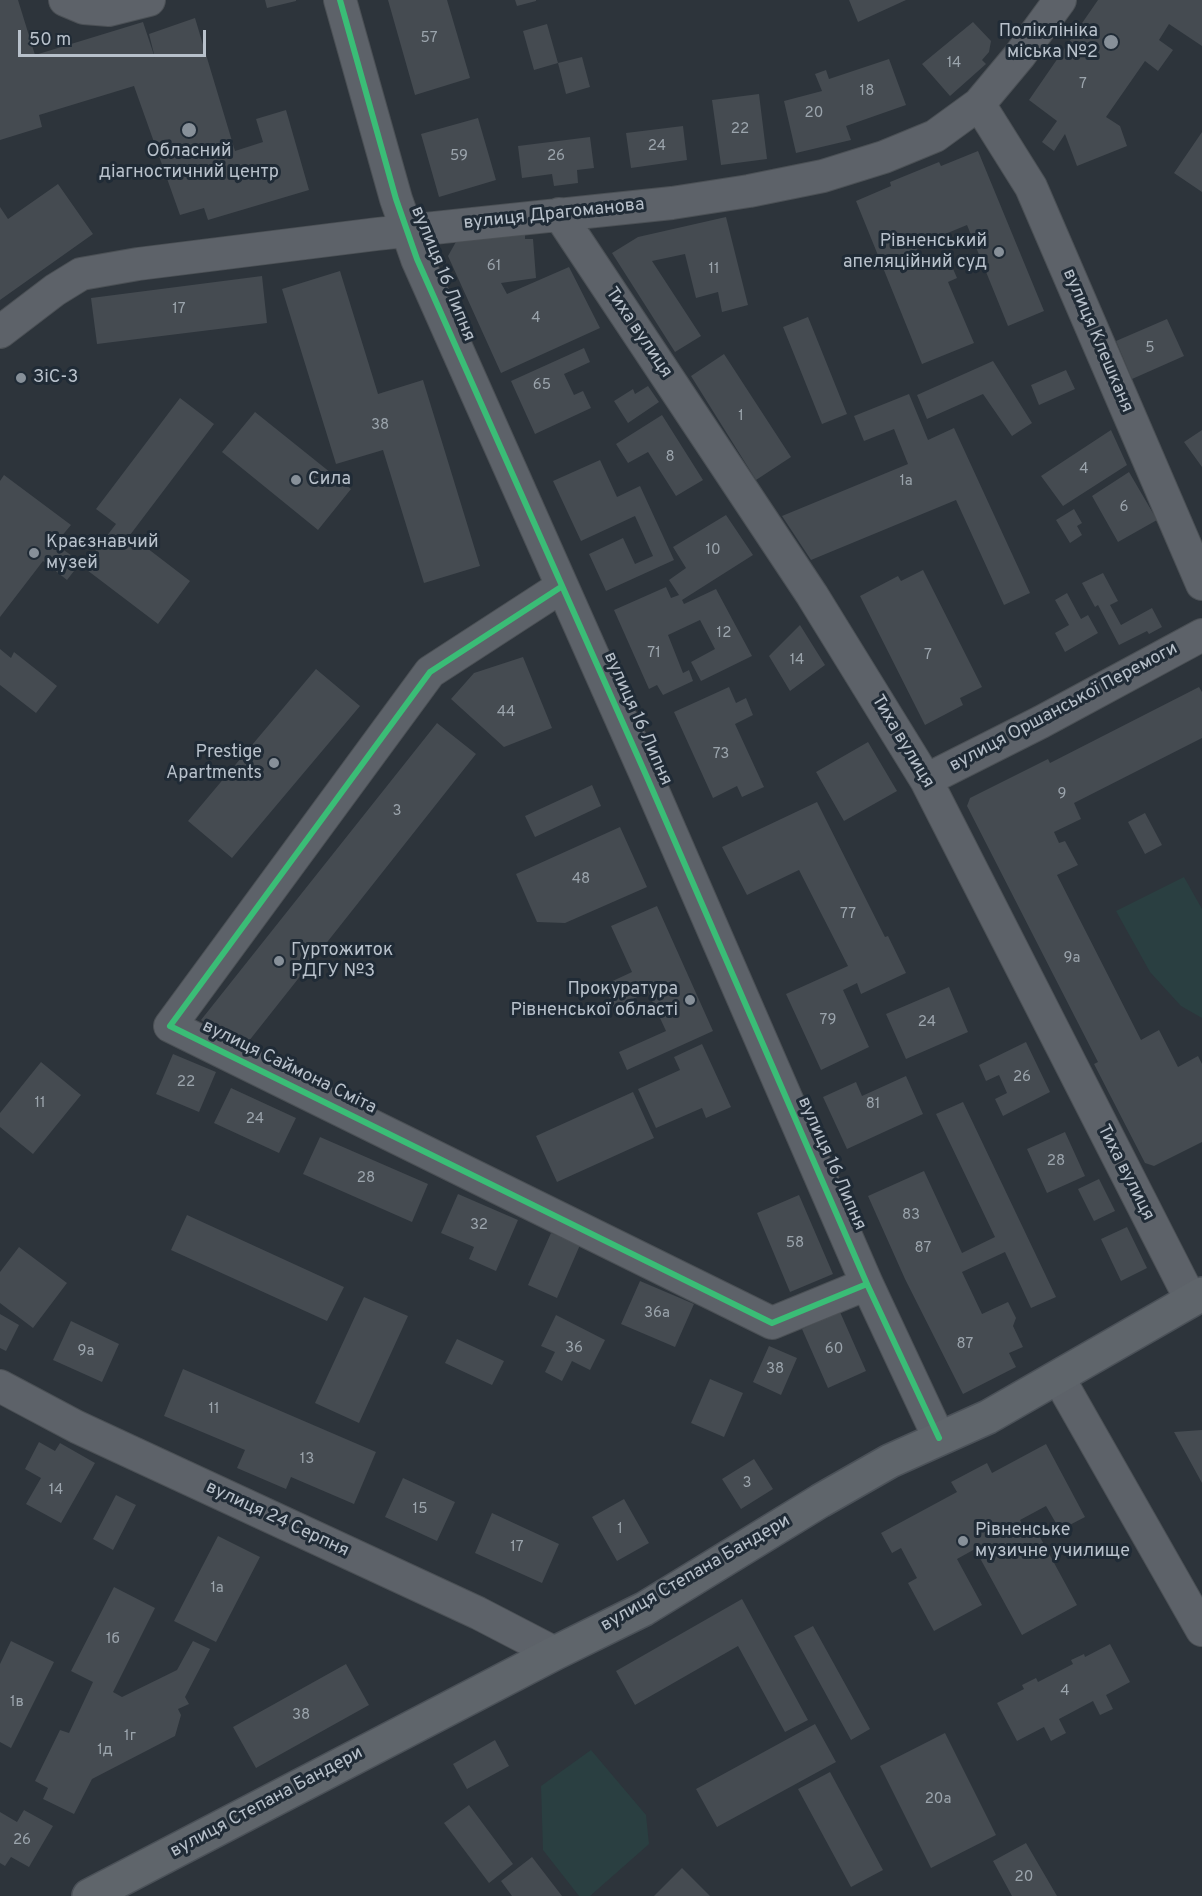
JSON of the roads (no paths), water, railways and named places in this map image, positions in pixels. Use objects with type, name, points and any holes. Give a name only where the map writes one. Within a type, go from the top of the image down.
[{"type":"main road","name":"вулиця Степана Бандери","points":[[89,1896],[644,1609],[820,1501],[890,1461],[988,1416],[1196,1297]]},
{"type":"street","points":[[65,0],[84,8],[109,10],[149,0]]},
{"type":"street","name":"вулиця 16 Липня","points":[[340,0],[396,199],[417,259],[646,775],[867,1284],[939,1437]]},
{"type":"street","name":"вулиця Драгоманова","points":[[0,332],[55,290],[81,274],[138,264],[407,231],[672,203],[823,176],[884,157],[935,136],[979,104],[1020,55],[1060,0]]},
{"type":"street","name":"вулиця Клешканя","points":[[979,104],[1031,187],[1202,584]]},
{"type":"street","name":"Тиха вулиця","points":[[559,214],[812,595],[926,780],[1196,1297]]},
{"type":"street","name":"вулиця Саймона Сміта","points":[[561,587],[430,672],[170,1026],[772,1323],[867,1284]]},
{"type":"street","name":"вулиця Оршанської Перемоги","points":[[926,780],[1041,722],[1202,635]]},
{"type":"street","points":[[1058,1377],[1202,1630]]},
{"type":"street","name":"вулиця 24 Серпня","points":[[0,1386],[77,1427],[468,1608],[555,1653]]},
{"type":"place","name":"Поліклініка міська №2","points":[[1111,42]]},
{"type":"place","name":"Обласний діагностичний центр","points":[[189,130]]},
{"type":"place","name":"Рівненський апеляційний суд","points":[[999,252]]},
{"type":"place","name":"ЗіС-3","points":[[21,378]]},
{"type":"place","name":"Сила","points":[[296,480]]},
{"type":"place","name":"Краєзнавчий музей","points":[[34,553]]},
{"type":"place","name":"Prestige Apartments","points":[[274,763]]},
{"type":"place","name":"Гуртожиток РДГУ №3","points":[[279,961]]},
{"type":"place","name":"Прокуратура Рівненської області","points":[[690,1000]]},
{"type":"place","name":"Рівненське музичне училище","points":[[963,1541]]}]
